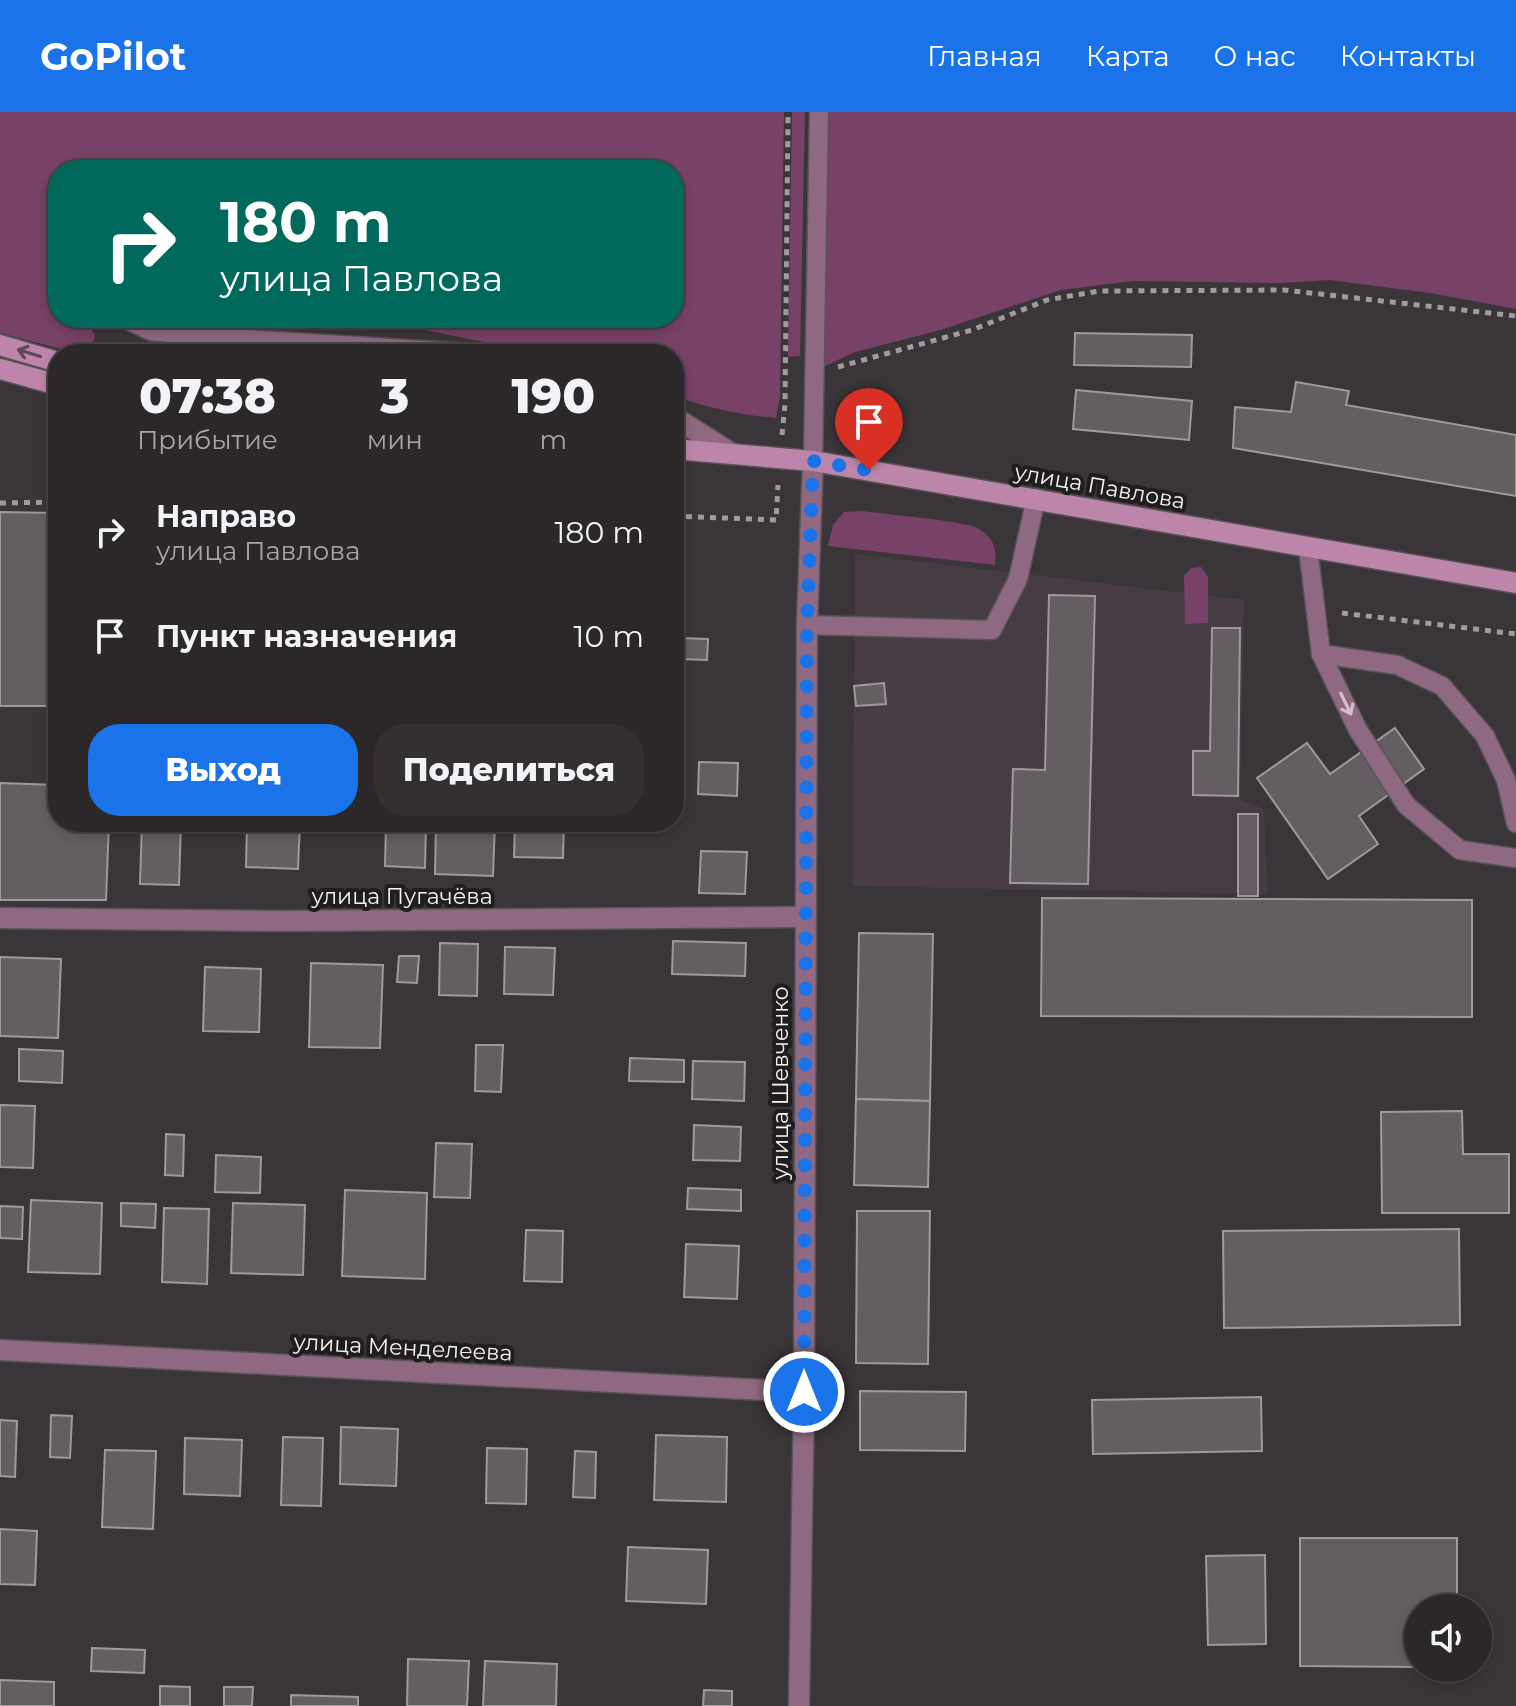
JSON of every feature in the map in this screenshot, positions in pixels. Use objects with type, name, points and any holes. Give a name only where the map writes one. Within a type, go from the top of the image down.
[{"type":"main road","points":[[0,345],[48,359]]},
{"type":"main road","points":[[0,369],[48,382]]},
{"type":"main road","name":"улица Павлова","points":[[684,450],[813,461],[1516,583]]},
{"type":"street","points":[[147,328],[323,344]]},
{"type":"street","points":[[684,423],[731,453]]},
{"type":"street","name":"улица Шевченко","points":[[799,1706],[804,1392],[807,625],[813,461]]},
{"type":"street","name":"улица Пугачёва","points":[[0,918],[281,921],[805,917]]},
{"type":"street","name":"улица Менделеева","points":[[0,1350],[804,1392]]},
{"type":"lane","points":[[813,461],[819,112]]},
{"type":"lane","points":[[807,625],[992,630],[1018,579],[1036,498]]},
{"type":"lane","points":[[1308,548],[1321,654],[1358,730],[1406,805],[1460,850],[1516,858]]},
{"type":"lane","points":[[1321,654],[1397,665],[1442,686],[1485,736],[1506,780],[1516,823]]},
{"type":"path","points":[[684,516],[776,520],[785,404],[788,112]]},
{"type":"path","points":[[816,373],[972,330],[1047,300],[1099,291],[1284,290],[1516,316]]},
{"type":"path","points":[[0,503],[48,502]]},
{"type":"path","points":[[1316,609],[1516,634]]},
{"type":"shaded area","points":[[0,112],[784,112],[780,397],[776,418],[724,410],[684,399],[684,344],[494,344],[415,328],[684,328],[684,160],[48,160],[48,328],[90,328],[95,335],[93,344],[48,345],[0,333]]},
{"type":"shaded area","points":[[792,112],[805,112],[800,356],[788,357]]},
{"type":"shaded area","points":[[827,112],[1516,112],[1516,309],[1430,293],[1329,280],[1281,283],[1133,281],[1061,290],[937,331],[855,352],[823,367]]},
{"type":"shaded area","points":[[862,511],[972,526],[988,536],[993,544],[995,565],[828,546],[833,525],[844,512]]},
{"type":"shaded area","points":[[855,554],[1244,600],[1240,800],[1264,809],[1267,894],[853,886]]},
{"type":"shaded area","points":[[1201,567],[1208,577],[1208,623],[1185,624],[1184,576],[1191,568]]},
{"type":"building","points":[[1075,333],[1192,335],[1191,367],[1074,365]]},
{"type":"building","points":[[1296,382],[1349,391],[1346,405],[1516,435],[1516,496],[1233,448],[1235,407],[1291,412]]},
{"type":"building","points":[[1076,390],[1192,401],[1189,440],[1073,429]]},
{"type":"building","points":[[0,512],[48,513],[48,706],[0,706]]},
{"type":"building","points":[[1049,595],[1095,596],[1088,884],[1010,883],[1013,769],[1045,770]]},
{"type":"building","points":[[1212,628],[1240,628],[1238,796],[1193,795],[1193,751],[1210,751]]},
{"type":"building","points":[[684,638],[708,639],[707,660],[684,659]]},
{"type":"building","points":[[884,683],[886,704],[856,706],[854,686]]},
{"type":"building","points":[[1395,728],[1424,769],[1359,816],[1378,844],[1328,879],[1257,778],[1307,743],[1330,774]]},
{"type":"building","points":[[699,762],[738,763],[737,796],[698,794]]},
{"type":"building","points":[[0,783],[48,785],[48,832],[109,832],[106,900],[0,900]]},
{"type":"building","points":[[1238,814],[1258,814],[1258,896],[1238,896]]},
{"type":"building","points":[[142,832],[181,832],[179,885],[140,884]]},
{"type":"building","points":[[247,832],[300,832],[298,869],[246,867]]},
{"type":"building","points":[[386,832],[426,832],[425,868],[385,866]]},
{"type":"building","points":[[436,832],[495,832],[493,876],[435,874]]},
{"type":"building","points":[[515,832],[564,832],[563,858],[514,857]]},
{"type":"building","points":[[701,851],[747,852],[745,894],[699,893]]},
{"type":"building","points":[[1042,898],[1472,900],[1472,1017],[1041,1016]]},
{"type":"building","points":[[859,933],[933,934],[930,1101],[856,1099]]},
{"type":"building","points":[[673,941],[746,943],[745,976],[672,974]]},
{"type":"building","points":[[440,943],[478,944],[477,996],[439,995]]},
{"type":"building","points":[[505,947],[555,948],[553,995],[504,994]]},
{"type":"building","points":[[399,956],[419,956],[417,983],[397,982]]},
{"type":"building","points":[[0,957],[61,959],[58,1038],[0,1036]]},
{"type":"building","points":[[311,963],[383,965],[380,1048],[309,1047]]},
{"type":"building","points":[[205,967],[261,969],[259,1032],[203,1031]]},
{"type":"building","points":[[476,1045],[503,1045],[501,1092],[475,1091]]},
{"type":"building","points":[[19,1049],[63,1051],[62,1083],[19,1081]]},
{"type":"building","points":[[630,1058],[684,1060],[684,1082],[629,1081]]},
{"type":"building","points":[[693,1061],[745,1062],[744,1101],[692,1099]]},
{"type":"building","points":[[856,1099],[930,1101],[928,1187],[854,1185]]},
{"type":"building","points":[[0,1105],[35,1106],[33,1168],[0,1167]]},
{"type":"building","points":[[1462,1111],[1463,1154],[1509,1154],[1509,1213],[1382,1213],[1381,1112]]},
{"type":"building","points":[[694,1125],[741,1127],[740,1161],[693,1160]]},
{"type":"building","points":[[166,1134],[184,1135],[183,1176],[165,1175]]},
{"type":"building","points":[[436,1143],[472,1144],[470,1198],[434,1197]]},
{"type":"building","points":[[216,1155],[261,1157],[260,1193],[215,1192]]},
{"type":"building","points":[[688,1188],[741,1190],[741,1211],[687,1209]]},
{"type":"building","points":[[345,1190],[427,1193],[425,1279],[342,1276]]},
{"type":"building","points":[[31,1200],[102,1203],[100,1274],[28,1272]]},
{"type":"building","points":[[121,1203],[156,1204],[155,1228],[121,1226]]},
{"type":"building","points":[[233,1203],[305,1205],[303,1275],[231,1273]]},
{"type":"building","points":[[0,1206],[23,1207],[22,1239],[0,1238]]},
{"type":"building","points":[[164,1208],[209,1209],[207,1284],[162,1282]]},
{"type":"building","points":[[857,1211],[930,1211],[928,1364],[856,1363]]},
{"type":"building","points":[[1459,1229],[1460,1325],[1224,1328],[1223,1231]]},
{"type":"building","points":[[526,1230],[563,1231],[562,1282],[524,1281]]},
{"type":"building","points":[[686,1244],[739,1246],[737,1299],[684,1297]]},
{"type":"building","points":[[860,1391],[966,1392],[965,1451],[860,1450]]},
{"type":"building","points":[[1261,1397],[1262,1451],[1093,1454],[1092,1400]]},
{"type":"building","points":[[51,1415],[72,1416],[70,1458],[50,1457]]},
{"type":"building","points":[[0,1420],[17,1421],[15,1477],[0,1476]]},
{"type":"building","points":[[341,1427],[398,1429],[396,1486],[340,1484]]},
{"type":"building","points":[[656,1435],[727,1437],[726,1502],[654,1500]]},
{"type":"building","points":[[283,1437],[323,1438],[321,1506],[281,1505]]},
{"type":"building","points":[[185,1438],[242,1440],[240,1496],[184,1494]]},
{"type":"building","points":[[487,1448],[527,1449],[526,1504],[486,1503]]},
{"type":"building","points":[[105,1450],[156,1451],[153,1529],[102,1527]]},
{"type":"building","points":[[575,1451],[596,1452],[595,1498],[573,1497]]},
{"type":"building","points":[[0,1529],[37,1531],[35,1585],[0,1584]]},
{"type":"building","points":[[1300,1538],[1457,1538],[1457,1594],[1404,1594],[1404,1667],[1300,1666]]},
{"type":"building","points":[[628,1547],[708,1550],[706,1604],[626,1601]]},
{"type":"building","points":[[1265,1555],[1266,1644],[1208,1645],[1206,1556]]},
{"type":"building","points":[[92,1648],[145,1650],[144,1673],[91,1671]]},
{"type":"building","points":[[408,1659],[469,1661],[467,1706],[407,1706]]},
{"type":"building","points":[[485,1661],[557,1664],[556,1706],[483,1706]]},
{"type":"building","points":[[0,1680],[54,1682],[54,1706],[0,1706]]},
{"type":"building","points":[[160,1686],[190,1687],[190,1706],[160,1706]]},
{"type":"building","points":[[224,1687],[253,1687],[252,1706],[224,1706]]},
{"type":"building","points":[[704,1690],[732,1691],[732,1706],[703,1706]]},
{"type":"building","points":[[291,1695],[358,1697],[358,1706],[291,1706]]},
{"type":"route","points":[[804,1392],[807,625],[813,461],[869,470]]}]
